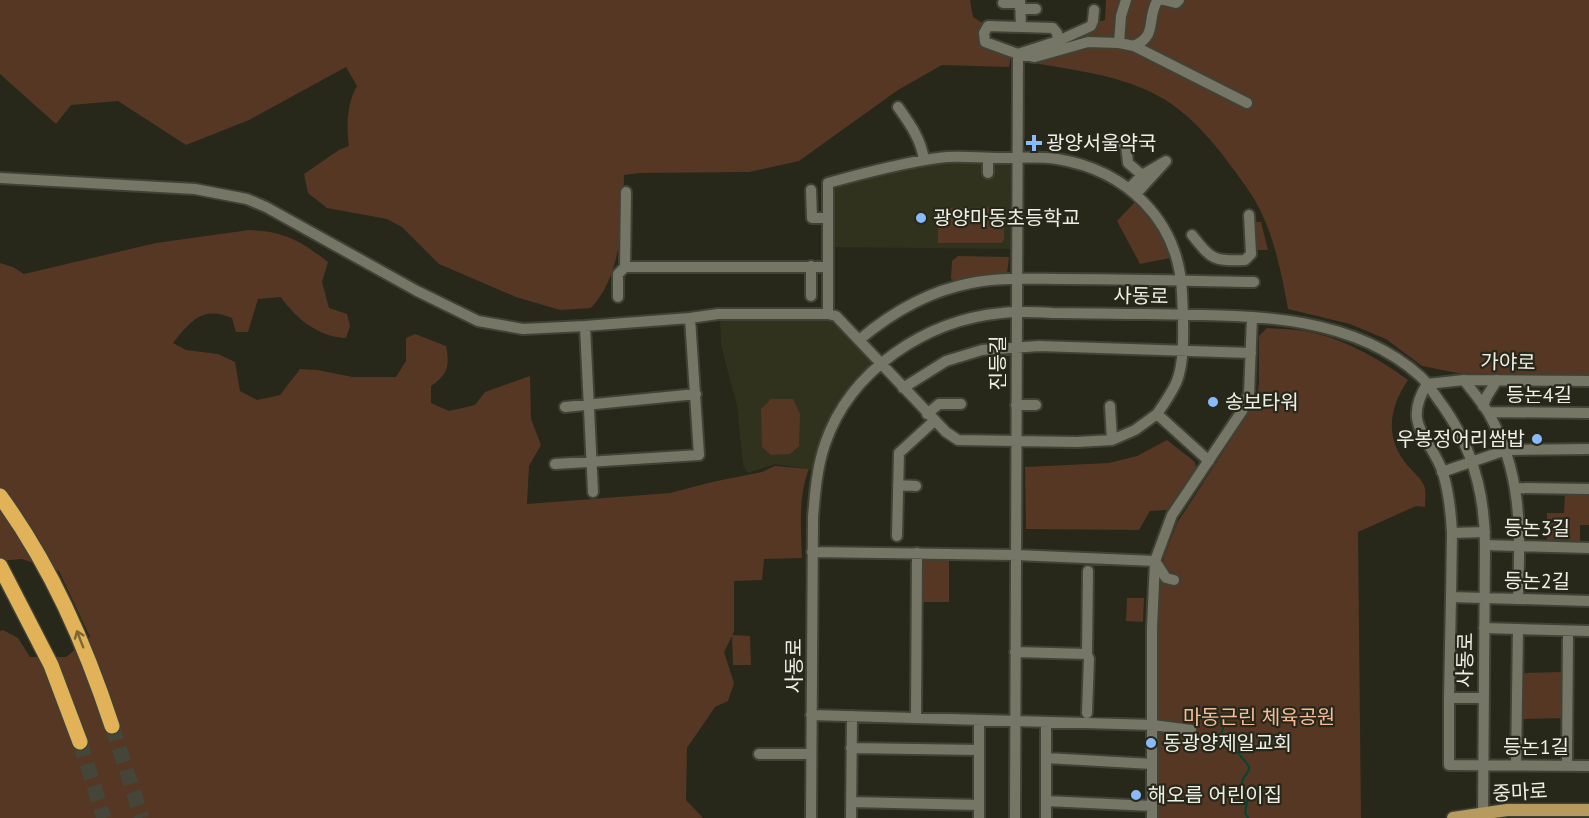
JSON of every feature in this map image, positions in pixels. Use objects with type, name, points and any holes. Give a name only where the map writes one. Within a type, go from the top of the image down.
[{"type":"highway","points":[[0,496],[38,553],[76,628],[112,726]]},
{"type":"highway","points":[[0,566],[51,665],[80,742]]},
{"type":"main road","name":"중마로","points":[[1453,818],[1526,810],[1589,810]]},
{"type":"street","points":[[1119,43],[1119,23],[1126,0]]},
{"type":"street","points":[[1134,46],[1146,40],[1157,1],[1176,3],[1179,0]]},
{"type":"street","points":[[1003,3],[1020,4],[1036,9]]},
{"type":"street","points":[[1020,4],[1021,27]]},
{"type":"street","points":[[1018,54],[1058,41],[1091,26],[1094,10]]},
{"type":"street","points":[[1058,41],[1057,33],[1053,28],[988,27],[984,33],[985,42],[1018,54],[1035,57],[1088,42],[1134,46],[1247,103]]},
{"type":"street","name":"진등길","points":[[1014,818],[1018,54]]},
{"type":"street","points":[[898,107],[914,129],[922,146],[924,160]]},
{"type":"street","points":[[1122,142],[1126,145],[1128,163],[1142,175]]},
{"type":"street","points":[[0,177],[195,189],[247,199],[266,207],[417,291],[478,321],[523,329],[690,318],[718,314],[828,314],[836,316],[930,417],[958,440],[1077,442],[1112,440],[1135,430],[1157,414],[1177,381],[1182,350],[1181,280],[1176,257],[1158,219],[1132,191],[1111,176],[1054,158],[942,158],[902,164],[828,183],[828,314]]},
{"type":"street","points":[[988,158],[988,173]]},
{"type":"street","points":[[1166,161],[1132,191],[1142,175],[1166,161]]},
{"type":"street","points":[[811,190],[812,218],[827,218]]},
{"type":"street","points":[[618,297],[618,274],[625,267],[626,192]]},
{"type":"street","points":[[1192,235],[1208,255],[1220,261],[1245,260],[1251,254],[1249,215]]},
{"type":"street","points":[[811,266],[811,296]]},
{"type":"street","points":[[625,267],[827,267]]},
{"type":"street","points":[[859,340],[873,328],[920,299],[973,283],[1017,279],[1254,282]]},
{"type":"street","name":"사동로","points":[[811,818],[814,495],[825,445],[850,396],[881,363],[938,328],[968,318],[1017,312],[1252,318],[1317,326],[1380,348],[1408,367],[1427,384],[1450,416],[1467,448],[1479,489],[1485,532],[1482,698],[1483,816]]},
{"type":"street","points":[[555,464],[699,455],[690,318]]},
{"type":"street","points":[[1152,818],[1152,628],[1155,561],[1172,515],[1242,411],[1249,394],[1252,318]]},
{"type":"street","points":[[585,326],[593,492]]},
{"type":"street","points":[[903,388],[946,361],[982,350],[1016,347],[1251,353]]},
{"type":"street","points":[[1464,380],[1486,409],[1506,450],[1516,488],[1520,546],[1518,599]]},
{"type":"street","name":"가야로","points":[[1427,384],[1464,380],[1589,381]]},
{"type":"street","points":[[1486,409],[1487,396],[1497,380]]},
{"type":"street","points":[[1427,384],[1419,397],[1416,415],[1421,432],[1442,472],[1451,513],[1449,698],[1482,698]]},
{"type":"street","points":[[565,407],[696,394]]},
{"type":"street","points":[[897,536],[899,453],[939,404],[961,404]]},
{"type":"street","points":[[1016,405],[1036,405]]},
{"type":"street","points":[[1110,406],[1112,440]]},
{"type":"street","name":"등논4길","points":[[1486,409],[1589,413]]},
{"type":"street","points":[[1157,414],[1209,461]]},
{"type":"street","points":[[1442,472],[1506,450],[1589,449]]},
{"type":"street","points":[[898,485],[916,486]]},
{"type":"street","points":[[1516,488],[1589,489]]},
{"type":"street","points":[[1452,533],[1485,532]]},
{"type":"street","name":"등논3길","points":[[1485,545],[1589,548]]},
{"type":"street","points":[[812,552],[1016,555],[1155,561]]},
{"type":"street","points":[[916,718],[917,553]]},
{"type":"street","points":[[1155,561],[1166,578],[1174,580]]},
{"type":"street","points":[[1087,713],[1088,572]]},
{"type":"street","name":"등논2길","points":[[1451,597],[1589,601]]},
{"type":"street","points":[[1484,628],[1589,631]]},
{"type":"street","points":[[1516,765],[1518,629]]},
{"type":"street","points":[[1567,766],[1568,631]]},
{"type":"street","points":[[1015,652],[1087,654]]},
{"type":"street","name":"등논1길","points":[[1449,698],[1449,765],[1589,766]]},
{"type":"street","points":[[811,715],[1153,725],[1191,730],[1191,746]]},
{"type":"street","points":[[850,818],[852,716]]},
{"type":"street","points":[[979,720],[979,818]]},
{"type":"street","points":[[1046,722],[1046,818]]},
{"type":"street","points":[[851,748],[979,750]]},
{"type":"street","points":[[759,754],[811,754]]},
{"type":"street","points":[[1046,758],[1152,764]]},
{"type":"street","points":[[1046,801],[1152,806]]},
{"type":"street","points":[[851,802],[979,805]]},
{"type":"shaded area","name":"광양마동초등학교","points":[[942,160],[1005,161],[1010,166],[1010,249],[833,247],[833,190],[836,184]]},
{"type":"shaded area","points":[[829,317],[876,362],[844,396],[815,470],[775,464],[748,473],[743,465],[737,406],[721,345],[720,319]]},
{"type":"green space","points":[[0,0],[970,0],[973,17],[984,24],[978,33],[982,46],[1011,56],[1009,67],[942,65],[898,90],[799,161],[749,172],[624,175],[619,246],[609,279],[591,308],[560,310],[516,297],[439,264],[402,227],[387,219],[327,208],[308,193],[304,174],[339,150],[349,146],[348,115],[357,86],[346,67],[249,120],[186,145],[118,101],[71,105],[56,124],[0,74]]},
{"type":"green space","points":[[1106,0],[1589,0],[1589,375],[1458,373],[1422,366],[1386,339],[1350,324],[1288,309],[1274,245],[1259,208],[1225,157],[1195,123],[1171,104],[1144,89],[1087,72],[1028,62],[1028,59],[1097,28],[1098,22],[1105,20]]},
{"type":"green space","points":[[1136,201],[1157,228],[1170,258],[1140,264],[1117,221]]},
{"type":"green space","points":[[1004,207],[1002,243],[938,243],[938,208]]},
{"type":"green space","points":[[1255,222],[1261,222],[1268,250],[1255,250]]},
{"type":"green space","points":[[249,230],[272,232],[292,239],[328,262],[322,282],[329,308],[347,314],[350,326],[346,338],[327,335],[301,319],[281,297],[258,299],[248,332],[236,332],[232,318],[222,315],[198,317],[173,343],[186,350],[218,354],[235,362],[240,391],[257,400],[280,395],[300,369],[353,377],[396,377],[406,361],[406,338],[415,334],[446,346],[448,359],[446,369],[431,386],[431,403],[449,411],[475,405],[485,392],[530,376],[531,419],[541,445],[529,466],[527,504],[670,493],[762,472],[775,466],[809,469],[802,501],[802,558],[764,559],[762,580],[734,581],[734,632],[732,635],[750,636],[751,665],[733,665],[732,636],[724,652],[734,683],[728,701],[715,707],[687,748],[686,800],[703,818],[0,818],[0,631],[3,630],[18,638],[30,657],[66,657],[90,637],[59,571],[22,559],[0,561],[0,263],[24,274],[156,243]]},
{"type":"green space","points":[[958,256],[1009,257],[1007,274],[957,282],[951,279],[952,261]]},
{"type":"green space","name":"마동근린 체육공원","points":[[1267,328],[1305,331],[1333,339],[1385,364],[1408,380],[1393,412],[1392,434],[1400,455],[1424,485],[1425,507],[1416,506],[1358,532],[1361,818],[1159,818],[1159,589],[1164,557],[1177,523],[1256,401],[1259,384],[1259,336]]},
{"type":"green space","points":[[771,399],[793,399],[800,414],[799,446],[790,454],[771,455],[762,447],[761,409]]},
{"type":"green space","points":[[1167,440],[1195,462],[1196,468],[1167,510],[1150,511],[1139,530],[1026,529],[1025,467],[1109,463],[1137,456]]},
{"type":"green space","points":[[1565,492],[1589,492],[1589,525],[1580,525],[1580,543],[1547,543],[1547,513],[1564,513]]},
{"type":"green space","points":[[921,559],[949,559],[949,602],[922,602]]},
{"type":"green space","points":[[1127,598],[1144,598],[1143,622],[1126,621]]},
{"type":"green space","points":[[1563,672],[1564,718],[1521,719],[1520,673]]},
{"type":"waterway","points":[[1220,721],[1223,728],[1221,735],[1249,767],[1242,784],[1248,797],[1245,813],[1248,818]]},
{"type":"tunnel","points":[[112,726],[142,818]]},
{"type":"tunnel","points":[[80,742],[104,818]]},
{"type":"place","name":"광양서울약국","points":[[1034,143]]},
{"type":"place","name":"광양마동초등학교","points":[[921,218]]},
{"type":"place","name":"송보타워","points":[[1213,402]]},
{"type":"place","name":"우봉정어리쌈밥","points":[[1537,439]]},
{"type":"place","name":"동광양제일교회","points":[[1151,743]]},
{"type":"place","name":"해오름 어린이집","points":[[1136,795]]}]
